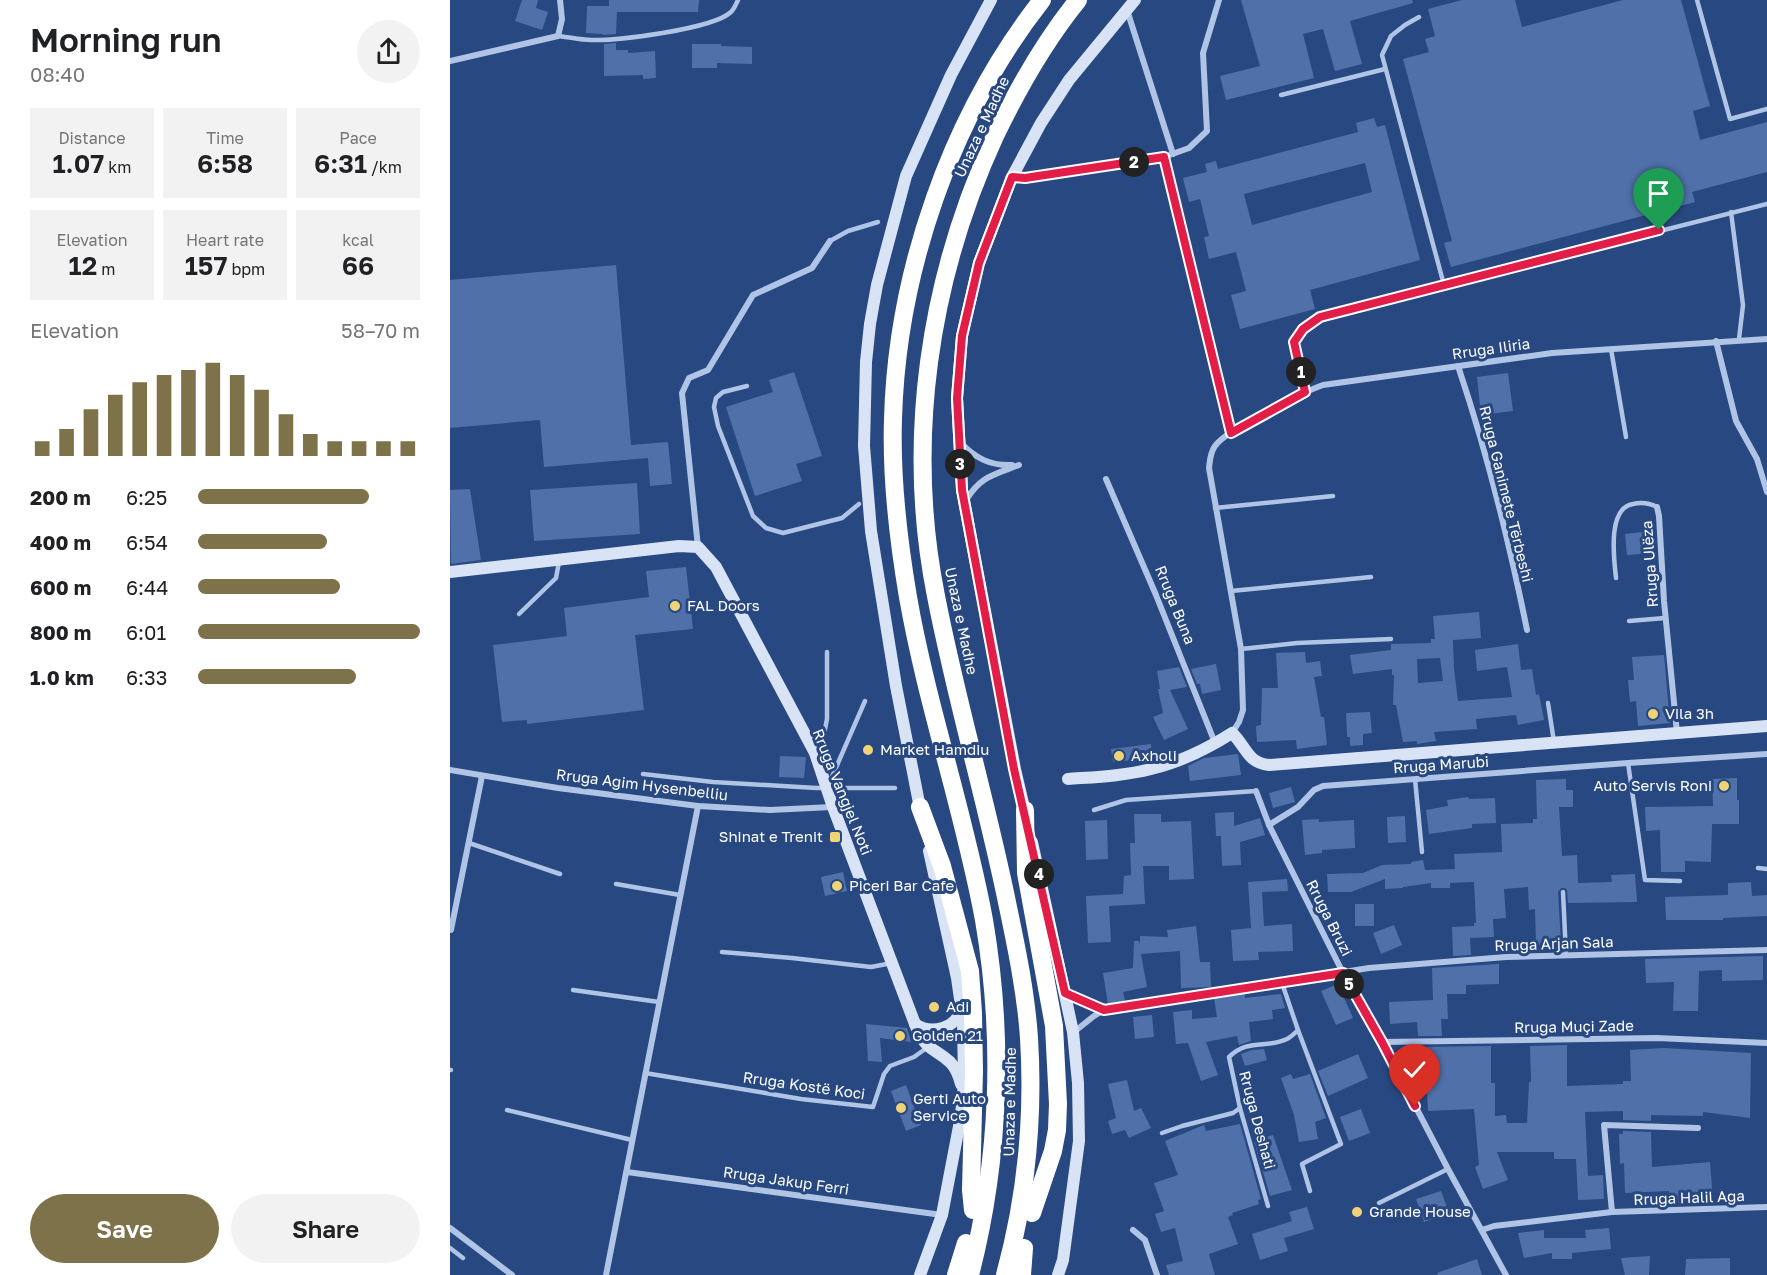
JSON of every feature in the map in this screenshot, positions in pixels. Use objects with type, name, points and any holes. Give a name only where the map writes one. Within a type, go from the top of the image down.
[{"type":"highway","name":"Unaza e Madhe","points":[[970,1275],[985,1206],[991,1163],[996,1096],[994,1000],[984,921],[908,596],[896,502],[893,419],[899,347],[907,304],[913,273],[936,195],[956,144],[985,88],[1042,0]]},
{"type":"highway","name":"Unaza e Madhe","points":[[1005,1275],[1021,1208],[1029,1142],[1029,1040],[1019,962],[998,857],[935,593],[923,499],[922,430],[931,345],[940,296],[979,171],[1016,94],[1045,45],[1078,0]]},
{"type":"highway","points":[[920,807],[942,866],[970,971],[974,1071],[971,1190],[973,1210]]},
{"type":"highway","points":[[1020,1275],[1032,1213],[1053,1151],[1058,1104],[1054,1026],[1026,873],[1025,810]]},
{"type":"highway","points":[[1025,1002],[1032,1020],[1041,1074],[1040,1145],[1032,1213]]},
{"type":"highway","points":[[956,1275],[973,1210],[986,1092],[996,1043]]},
{"type":"highway","points":[[947,1275],[966,1241]]},
{"type":"main road","points":[[920,1275],[942,1215],[961,1116],[964,1054],[961,1007],[950,941],[896,686],[871,531],[864,446],[866,362],[877,285],[906,176],[951,75],[991,0]]},
{"type":"main road","points":[[1058,1275],[1063,1260],[1079,1141],[1078,1083],[1073,1032],[1014,769],[964,503],[957,398],[962,336],[979,263],[1012,177],[1041,123],[1069,80],[1131,5]]},
{"type":"main road","points":[[450,572],[679,546],[698,548]]},
{"type":"main road","name":"Rruga Vangjel Noti","points":[[698,548],[716,567],[814,753],[917,1028]]},
{"type":"main road","points":[[1068,779],[1150,769],[1179,760],[1215,744],[1232,733],[1240,740],[1254,761],[1269,765],[1767,726]]},
{"type":"main road","points":[[917,1028],[926,1030],[942,1028],[954,1022],[961,1007]]},
{"type":"main road","points":[[917,1028],[924,1043],[954,1066],[963,1091]]},
{"type":"street","points":[[450,61],[558,36],[562,19],[560,0]]},
{"type":"street","points":[[1012,177],[1025,178],[1164,157],[1189,148],[1208,131],[1203,53],[1219,0]]},
{"type":"street","points":[[1131,5],[1173,154]]},
{"type":"street","points":[[1164,157],[1231,433]]},
{"type":"street","points":[[698,548],[682,393],[689,378],[708,370],[753,295],[813,268],[830,241]]},
{"type":"street","name":"Rruga Iliria","points":[[1232,733],[1243,710],[1241,649],[1209,468],[1210,455],[1216,444],[1231,433],[1305,392],[1323,385],[1552,353],[1739,339],[1767,339]]},
{"type":"street","points":[[1716,341],[1736,422],[1757,459],[1767,492]]},
{"type":"street","name":"Rruga Ganimete Tërbeshi","points":[[1458,366],[1476,420],[1527,630]]},
{"type":"street","points":[[959,441],[977,457],[990,463],[1003,466],[1018,465],[983,480],[964,503]]},
{"type":"street","name":"Rruga Buna","points":[[1106,479],[1156,595],[1215,744]]},
{"type":"street","name":"Rruga Ulëza","points":[[1657,507],[1662,549],[1665,618],[1677,733]]},
{"type":"street","name":"Rruga Marubi","points":[[1269,825],[1298,807],[1318,787],[1767,754]]},
{"type":"street","name":"Rruga Agim Hysenbelliu","points":[[450,770],[698,806],[770,810],[833,807]]},
{"type":"street","points":[[451,930],[482,776]]},
{"type":"street","name":"Rruga Bruzi","points":[[1256,791],[1269,825],[1343,973],[1506,1275]]},
{"type":"street","points":[[606,1275],[698,806]]},
{"type":"street","name":"Rruga Arjan Sala","points":[[1104,1010],[1369,968],[1495,958],[1767,950]]},
{"type":"street","points":[[1065,993],[1104,1010]]},
{"type":"street","points":[[1073,1032],[1104,1010]]},
{"type":"street","name":"Rruga Muçi Zade","points":[[1382,1042],[1657,1038],[1767,1043]]},
{"type":"street","name":"Rruga Halil Aga","points":[[1611,1212],[1604,1125],[1698,1128]]},
{"type":"street","name":"Rruga Jakup Ferri","points":[[627,1172],[942,1215]]},
{"type":"street","name":"Rruga Halil Aga","points":[[1482,1230],[1494,1226],[1611,1212],[1767,1208]]},
{"type":"street","points":[[450,1228],[512,1275]]},
{"type":"street","points":[[1133,1230],[1145,1240],[1157,1275]]},
{"type":"lane","points":[[558,36],[591,40],[621,39],[687,28],[716,20],[730,12],[738,0]]},
{"type":"lane","points":[[1697,0],[1730,119],[1767,109]]},
{"type":"lane","points":[[1419,17],[1391,36],[1382,55],[1444,285]]},
{"type":"lane","points":[[1281,95],[1385,69]]},
{"type":"lane","points":[[1305,392],[1294,342],[1303,329],[1320,317],[1767,204]]},
{"type":"lane","points":[[1731,212],[1743,305],[1739,339]]},
{"type":"lane","points":[[830,241],[848,231],[878,222]]},
{"type":"lane","points":[[1611,349],[1626,437]]},
{"type":"lane","points":[[747,386],[723,392],[716,398],[714,407],[718,426],[753,516],[766,528],[783,533],[842,518],[859,504]]},
{"type":"lane","points":[[1215,508],[1333,496]]},
{"type":"lane","name":"Rruga Ulëza","points":[[1616,578],[1613,541],[1621,511],[1628,505],[1640,503],[1657,507]]},
{"type":"lane","points":[[519,614],[556,578],[560,559]]},
{"type":"lane","points":[[1231,591],[1371,577]]},
{"type":"lane","name":"Rruga Ulëza","points":[[1629,621],[1665,618]]},
{"type":"lane","points":[[1241,649],[1297,643],[1391,639]]},
{"type":"lane","points":[[814,753],[823,739],[827,719],[827,652]]},
{"type":"lane","points":[[827,789],[865,701]]},
{"type":"lane","points":[[1548,703],[1554,742]]},
{"type":"lane","points":[[1628,763],[1645,880],[1680,881]]},
{"type":"lane","points":[[643,774],[713,782],[827,789],[895,788]]},
{"type":"lane","points":[[1415,779],[1422,852]]},
{"type":"lane","points":[[1094,810],[1126,800],[1256,791]]},
{"type":"lane","points":[[469,843],[560,874]]},
{"type":"lane","points":[[1758,868],[1767,869]]},
{"type":"lane","points":[[616,884],[680,895]]},
{"type":"lane","points":[[1563,892],[1566,955]]},
{"type":"lane","points":[[722,952],[871,967],[892,963]]},
{"type":"lane","points":[[1282,983],[1341,1144],[1302,1164],[1311,1191]]},
{"type":"lane","points":[[573,990],[659,1002]]},
{"type":"lane","name":"Rruga Deshati","points":[[1268,1206],[1240,1108],[1230,1058],[1235,1051],[1245,1046],[1277,1042],[1288,1038],[1298,1030]]},
{"type":"lane","name":"Rruga Kostë Koci","points":[[645,1073],[801,1099],[873,1107],[884,1074],[891,1066],[914,1057],[928,1047]]},
{"type":"lane","points":[[1162,1133],[1233,1113],[1240,1108]]},
{"type":"lane","points":[[507,1110],[633,1140]]},
{"type":"lane","points":[[1379,1203],[1448,1169]]},
{"type":"lane","points":[[450,1248],[463,1257]]},
{"type":"building","points":[[522,0],[538,0],[536,8],[548,12],[542,30],[515,21]]},
{"type":"building","points":[[609,0],[699,0],[698,12],[617,12],[616,34],[586,33],[587,6],[609,6]]},
{"type":"building","points":[[1241,0],[1412,0],[1413,3],[1350,21],[1362,64],[1335,71],[1323,29],[1303,34],[1314,78],[1226,100],[1220,76],[1260,66]]},
{"type":"building","points":[[1462,0],[1515,0],[1522,27],[1623,0],[1681,0],[1710,106],[1693,111],[1700,140],[1767,122],[1767,172],[1692,192],[1695,202],[1451,267],[1444,243],[1452,241],[1403,59],[1429,52],[1425,39],[1435,36],[1428,9]]},
{"type":"building","points":[[616,43],[616,50],[628,50],[628,53],[655,51],[656,78],[643,79],[643,75],[604,76],[604,44]]},
{"type":"building","points":[[692,44],[752,47],[752,64],[717,63],[717,68],[692,68]]},
{"type":"building","points":[[1374,118],[1377,127],[1385,125],[1420,260],[1310,290],[1315,309],[1240,329],[1231,295],[1246,291],[1236,252],[1209,259],[1204,237],[1209,236],[1200,199],[1189,202],[1183,178],[1207,172],[1205,164],[1216,161],[1218,169],[1358,132],[1356,123]],"holes":[[[1365,163],[1372,192],[1252,225],[1244,194]]]},
{"type":"building","points":[[616,265],[631,445],[668,442],[672,484],[650,486],[648,458],[544,467],[540,420],[450,428],[450,280]]},
{"type":"building","points":[[794,372],[822,456],[796,464],[802,481],[755,496],[726,407],[773,392],[769,380]]},
{"type":"building","points":[[1508,373],[1513,411],[1481,415],[1477,377]]},
{"type":"building","points":[[637,483],[640,534],[534,541],[530,490]]},
{"type":"building","points":[[470,489],[481,560],[451,564],[450,490]]},
{"type":"building","points":[[1651,531],[1653,553],[1627,555],[1625,534]]},
{"type":"building","points":[[686,567],[693,629],[635,635],[644,710],[527,724],[527,720],[502,722],[493,645],[567,636],[564,608],[649,597],[646,571]]},
{"type":"building","points":[[1479,612],[1481,638],[1453,640],[1458,701],[1512,697],[1507,667],[1477,671],[1475,650],[1518,644],[1521,670],[1532,669],[1536,695],[1539,694],[1544,720],[1518,725],[1516,715],[1476,719],[1477,729],[1434,732],[1436,741],[1417,744],[1417,741],[1403,742],[1396,705],[1393,705],[1394,675],[1392,675],[1392,669],[1353,674],[1350,655],[1391,650],[1391,644],[1431,643],[1431,639],[1435,639],[1433,616]],"holes":[[[1440,658],[1443,681],[1418,683],[1417,659]]]},
{"type":"building","points":[[1305,652],[1306,663],[1320,661],[1322,676],[1314,677],[1321,717],[1324,717],[1327,745],[1297,749],[1296,740],[1257,742],[1256,726],[1261,725],[1262,688],[1278,688],[1276,653]]},
{"type":"building","points":[[1664,655],[1670,723],[1638,726],[1636,701],[1630,702],[1628,680],[1634,680],[1632,657]]},
{"type":"building","points":[[1216,664],[1221,690],[1202,694],[1200,684],[1197,684],[1191,669]]},
{"type":"building","points":[[1179,667],[1187,687],[1170,690],[1188,729],[1164,740],[1153,717],[1163,713],[1157,671]]},
{"type":"building","points":[[1370,712],[1372,733],[1363,734],[1363,745],[1350,746],[1350,737],[1347,737],[1346,713]]},
{"type":"building","points":[[1151,744],[1152,758],[1113,762],[1111,749]]},
{"type":"building","points":[[1238,754],[1241,775],[1190,781],[1188,766],[1204,758]]},
{"type":"building","points":[[780,756],[806,757],[804,778],[779,777]]},
{"type":"building","points":[[1737,778],[1739,824],[1712,824],[1711,862],[1685,861],[1685,872],[1661,872],[1660,830],[1646,831],[1645,807],[1713,806],[1712,779]]},
{"type":"building","points":[[1566,779],[1566,790],[1573,790],[1573,807],[1559,807],[1562,856],[1577,855],[1578,883],[1612,882],[1611,875],[1635,874],[1637,902],[1568,903],[1567,890],[1561,888],[1558,892],[1561,944],[1536,945],[1535,909],[1529,910],[1528,887],[1504,889],[1506,918],[1493,919],[1494,937],[1470,938],[1471,955],[1453,956],[1452,927],[1474,926],[1476,923],[1474,882],[1450,883],[1450,888],[1431,888],[1431,883],[1385,889],[1385,879],[1351,892],[1328,892],[1327,874],[1363,873],[1382,865],[1411,864],[1411,862],[1423,860],[1425,870],[1455,869],[1454,854],[1502,852],[1501,824],[1533,823],[1533,819],[1537,819],[1536,780]]},
{"type":"building","points":[[1291,787],[1295,802],[1273,808],[1269,793]]},
{"type":"building","points":[[1468,797],[1469,799],[1495,798],[1496,823],[1472,824],[1472,828],[1429,834],[1426,810],[1448,806],[1447,800]]},
{"type":"building","points":[[1234,812],[1234,826],[1260,818],[1265,835],[1240,842],[1241,865],[1222,866],[1221,836],[1216,836],[1215,813]]},
{"type":"building","points":[[1134,814],[1161,814],[1161,822],[1191,821],[1194,879],[1169,880],[1169,866],[1143,866],[1145,904],[1109,906],[1111,942],[1088,943],[1086,896],[1123,894],[1124,876],[1131,875],[1130,843],[1135,843]]},
{"type":"building","points":[[1405,816],[1406,842],[1388,843],[1387,817]]},
{"type":"building","points":[[1319,819],[1319,822],[1354,820],[1355,848],[1322,850],[1322,853],[1305,855],[1302,820]]},
{"type":"building","points":[[1107,820],[1108,859],[1086,860],[1085,821]]},
{"type":"building","points":[[843,872],[847,891],[825,896],[821,877]]},
{"type":"building","points":[[1287,879],[1288,891],[1262,892],[1264,926],[1292,924],[1293,951],[1258,952],[1259,960],[1233,961],[1231,930],[1251,928],[1248,882]]},
{"type":"building","points":[[1751,882],[1752,896],[1767,895],[1767,916],[1723,918],[1723,920],[1666,920],[1665,897],[1728,895],[1728,883]]},
{"type":"building","points":[[1355,904],[1374,904],[1374,926],[1355,926]]},
{"type":"building","points":[[1394,925],[1402,945],[1381,954],[1373,933]]},
{"type":"building","points":[[1196,926],[1200,962],[1210,962],[1211,987],[1181,988],[1180,951],[1141,954],[1147,987],[1123,992],[1125,1001],[1108,1004],[1103,973],[1133,968],[1134,941],[1139,941],[1140,945],[1140,936],[1168,937],[1167,930]]},
{"type":"building","points":[[1763,956],[1763,980],[1722,981],[1722,970],[1699,971],[1698,1011],[1673,1011],[1674,982],[1646,983],[1645,959]]},
{"type":"building","points":[[1499,964],[1499,984],[1466,985],[1466,994],[1447,994],[1448,1019],[1441,1019],[1442,1036],[1418,1036],[1417,1022],[1390,1024],[1389,1002],[1433,1000],[1432,968]]},
{"type":"building","points":[[1338,984],[1353,1018],[1336,1025],[1321,991]]},
{"type":"building","points":[[1245,994],[1245,998],[1281,994],[1285,1008],[1272,1010],[1273,1019],[1249,1022],[1251,1041],[1239,1045],[1237,1036],[1206,1042],[1218,1075],[1201,1081],[1188,1043],[1176,1044],[1173,1012],[1192,1010],[1192,1019],[1217,1017],[1214,998]]},
{"type":"building","points":[[1152,1015],[1154,1037],[1135,1039],[1133,1017]]},
{"type":"building","points":[[866,1024],[907,1028],[911,1042],[880,1038],[882,1062],[868,1061]]},
{"type":"building","points":[[1567,1045],[1567,1086],[1623,1084],[1623,1081],[1631,1081],[1630,1050],[1664,1048],[1751,1053],[1750,1118],[1703,1112],[1703,1116],[1651,1115],[1651,1121],[1623,1120],[1623,1111],[1585,1112],[1588,1176],[1603,1175],[1604,1199],[1578,1200],[1576,1159],[1554,1159],[1554,1152],[1497,1152],[1508,1180],[1483,1189],[1475,1167],[1479,1165],[1474,1109],[1428,1111],[1426,1071],[1418,1071],[1417,1047],[1491,1046],[1491,1083],[1495,1083],[1495,1116],[1506,1115],[1507,1123],[1527,1123],[1529,1082],[1531,1082],[1530,1046]]},
{"type":"building","points":[[1264,1049],[1267,1060],[1245,1066],[1241,1054]]},
{"type":"building","points":[[1358,1054],[1368,1078],[1328,1096],[1318,1071]]},
{"type":"building","points":[[1291,1074],[1293,1079],[1310,1074],[1326,1118],[1315,1122],[1318,1139],[1299,1142],[1294,1115],[1281,1078]]},
{"type":"building","points":[[1127,1080],[1134,1111],[1141,1108],[1151,1128],[1129,1138],[1125,1130],[1112,1134],[1108,1121],[1116,1118],[1108,1084]]},
{"type":"building","points":[[906,1085],[921,1125],[906,1131],[891,1091]]},
{"type":"building","points":[[1361,1109],[1370,1133],[1349,1141],[1340,1117]]},
{"type":"building","points":[[1240,1124],[1261,1199],[1258,1200],[1259,1204],[1232,1213],[1233,1215],[1228,1217],[1238,1244],[1209,1254],[1215,1275],[1169,1275],[1166,1265],[1183,1261],[1175,1228],[1161,1232],[1155,1214],[1164,1211],[1154,1183],[1178,1175],[1165,1141],[1204,1125],[1206,1131]]},
{"type":"building","points":[[1623,1131],[1651,1132],[1652,1167],[1710,1162],[1713,1199],[1670,1204],[1669,1191],[1625,1193],[1624,1163],[1620,1164],[1619,1134],[1623,1134]]},
{"type":"building","points":[[1273,1135],[1292,1190],[1270,1196],[1254,1141]]},
{"type":"building","points":[[1441,1191],[1449,1213],[1424,1222],[1416,1199]]},
{"type":"building","points":[[1307,1207],[1314,1229],[1284,1238],[1288,1251],[1260,1260],[1252,1234],[1292,1221],[1289,1212]]},
{"type":"building","points":[[1609,1228],[1611,1249],[1572,1253],[1572,1259],[1552,1259],[1552,1253],[1524,1258],[1518,1233],[1544,1230],[1544,1238],[1586,1238],[1585,1230]]},
{"type":"building","points":[[1650,1256],[1649,1275],[1625,1275],[1621,1258]]},
{"type":"building","points":[[1730,1258],[1730,1275],[1685,1275],[1686,1259]]},
{"type":"building","points":[[1477,1259],[1482,1275],[1438,1275],[1437,1273]]},
{"type":"place","name":"FAL Doors","points":[[675,606]]},
{"type":"place","name":"Vila 3h","points":[[1653,714]]},
{"type":"place","name":"Market Hamdiu","points":[[868,750]]},
{"type":"place","name":"Axholi","points":[[1119,756]]},
{"type":"place","name":"Auto Servis Roni","points":[[1724,786]]},
{"type":"place","name":"Shinat e Trenit","points":[[835,837]]},
{"type":"place","name":"Piceri Bar Cafe","points":[[837,886]]},
{"type":"place","name":"Adi","points":[[934,1007]]},
{"type":"place","name":"Golden 21","points":[[900,1036]]},
{"type":"place","name":"Gerti Auto Service","points":[[901,1108]]},
{"type":"place","name":"Grande House","points":[[1357,1212]]},
{"type":"route","points":[[1415,1106],[1343,973],[1104,1010],[1065,993],[1014,769],[962,490],[957,398],[962,336],[979,263],[1012,177],[1025,178],[1164,157],[1231,433],[1305,392],[1294,342],[1303,329],[1320,317],[1659,230]]}]
